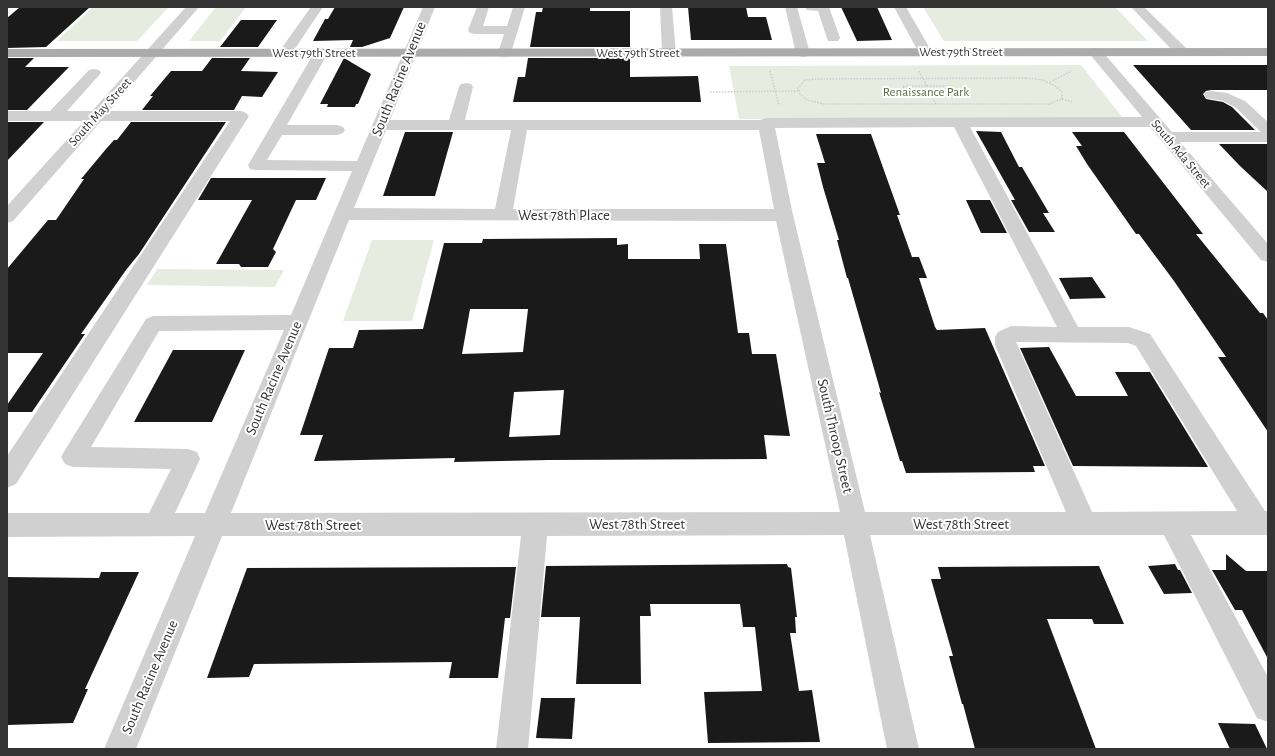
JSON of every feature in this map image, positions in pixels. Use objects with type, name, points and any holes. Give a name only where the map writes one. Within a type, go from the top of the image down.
[{"type":"main road","name":"West 79th Street","points":[[7,53],[1268,52]]},
{"type":"street","name":"South May Street","points":[[7,217],[193,7]]},
{"type":"street","points":[[285,53],[317,7]]},
{"type":"street","name":"South Racine Avenue","points":[[120,749],[429,7]]},
{"type":"street","points":[[483,7],[475,30],[512,30]]},
{"type":"street","points":[[505,53],[519,7]]},
{"type":"street","points":[[666,7],[669,53]]},
{"type":"street","points":[[791,7],[803,53]]},
{"type":"street","points":[[811,7],[823,7],[833,38]]},
{"type":"street","points":[[900,7],[924,52]]},
{"type":"street","points":[[1136,7],[1182,52]]},
{"type":"street","name":"South Ada Street","points":[[1095,52],[1268,256]]},
{"type":"street","points":[[321,53],[256,165],[363,166]]},
{"type":"street","points":[[54,116],[94,73]]},
{"type":"street","points":[[456,125],[466,87]]},
{"type":"street","points":[[1211,95],[1227,97],[1240,104],[1268,130]]},
{"type":"street","points":[[7,116],[241,116],[7,477]]},
{"type":"street","points":[[959,122],[1071,334]]},
{"type":"street","points":[[380,125],[1154,122]]},
{"type":"street","name":"South Throop Street","points":[[767,124],[784,215],[854,524],[902,749]]},
{"type":"street","points":[[503,215],[520,125]]},
{"type":"street","points":[[276,130],[337,130]]},
{"type":"street","points":[[1166,137],[1268,137]]},
{"type":"street","name":"West 78th Place","points":[[343,214],[784,215]]},
{"type":"street","points":[[156,525],[188,459],[72,457],[153,324],[298,322]]},
{"type":"street","points":[[1084,523],[1006,344],[1005,336],[1011,334],[1129,335],[1143,340],[1263,523]]},
{"type":"street","points":[[1171,523],[1268,707]]},
{"type":"street","name":"West 78th Street","points":[[7,525],[1263,523]]},
{"type":"street","points":[[512,749],[534,524]]},
{"type":"path","points":[[768,64],[780,106]]},
{"type":"path","points":[[918,68],[927,86]]},
{"type":"path","points":[[1049,83],[1074,70]]},
{"type":"path","points":[[710,92],[798,91],[807,100],[824,104],[1049,104],[1062,99],[1059,89],[1049,83],[1037,79],[1026,78],[810,79],[805,80],[799,85],[798,91]]},
{"type":"path","points":[[903,86],[952,86],[957,95],[931,95],[907,95],[903,86]]},
{"type":"path","points":[[931,95],[936,104]]},
{"type":"green space","points":[[93,7],[169,7],[137,41],[57,41]]},
{"type":"green space","points":[[216,7],[246,7],[220,41],[189,41]]},
{"type":"green space","points":[[923,7],[1115,7],[1148,41],[944,41]]},
{"type":"green space","name":"Renaissance Park","points":[[1081,65],[1123,118],[739,119],[729,66]]},
{"type":"green space","points":[[372,240],[434,240],[412,321],[343,321]]},
{"type":"green space","points":[[157,269],[284,270],[275,287],[147,285]]},
{"type":"building","points":[[20,7],[90,7],[46,47],[7,48],[7,18]]},
{"type":"building","points":[[335,7],[404,7],[390,38],[362,47],[350,47],[353,40],[313,41],[325,19],[328,19]]},
{"type":"building","points":[[543,7],[590,7],[590,11],[630,11],[630,47],[530,47],[536,12],[542,12]]},
{"type":"building","points":[[688,7],[746,7],[748,17],[766,17],[772,40],[691,40]]},
{"type":"building","points":[[841,7],[877,7],[892,40],[857,41]]},
{"type":"building","points":[[241,20],[277,20],[258,47],[220,47]]},
{"type":"building","points":[[7,58],[34,58],[25,67],[69,67],[27,110],[7,110]]},
{"type":"building","points":[[212,58],[250,58],[241,71],[278,72],[262,97],[242,96],[234,110],[142,110],[153,96],[150,96],[171,71],[202,71]]},
{"type":"building","points":[[344,58],[371,74],[358,104],[356,104],[355,107],[327,107],[328,104],[320,104]]},
{"type":"building","points":[[528,58],[630,58],[630,77],[698,76],[701,102],[513,102],[518,77],[525,77]]},
{"type":"building","points":[[1133,65],[1268,65],[1268,90],[1211,90],[1206,91],[1203,94],[1206,99],[1223,102],[1232,107],[1255,130],[1191,130]]},
{"type":"building","points":[[7,122],[44,122],[7,161]]},
{"type":"building","points":[[131,122],[226,122],[139,254],[81,334],[85,334],[32,412],[7,412],[7,405],[43,353],[7,353],[7,269],[48,220],[56,220],[84,179],[81,179],[114,140],[117,140]]},
{"type":"building","points":[[976,131],[1001,132],[1019,167],[1022,167],[1049,213],[1043,213],[1055,232],[1029,232],[1011,200],[1015,200]]},
{"type":"building","points":[[405,132],[453,132],[435,196],[383,196]]},
{"type":"building","points":[[1072,132],[1124,132],[1203,234],[1196,234],[1260,313],[1263,313],[1268,320],[1268,432],[1218,357],[1226,357],[1174,281],[1139,234],[1136,234],[1087,164],[1076,146],[1082,146]]},
{"type":"building","points":[[816,134],[871,134],[900,215],[897,215],[912,257],[919,257],[927,278],[919,278],[935,327],[937,330],[985,328],[1045,466],[1033,466],[1035,472],[906,473],[902,461],[900,461],[879,392],[881,393],[847,278],[837,240],[839,240],[817,163],[825,163]]},
{"type":"building","points":[[1219,144],[1268,144],[1268,192],[1240,166]]},
{"type":"building","points":[[211,178],[326,178],[316,200],[296,200],[273,249],[276,252],[268,267],[241,267],[239,264],[216,264],[252,200],[198,200]]},
{"type":"building","points":[[966,200],[990,200],[1007,233],[981,233]]},
{"type":"building","points":[[617,238],[617,245],[628,244],[628,259],[700,259],[699,244],[726,244],[738,333],[749,333],[752,354],[776,354],[790,436],[764,435],[767,459],[454,462],[455,458],[314,461],[323,435],[300,435],[329,348],[353,348],[359,330],[423,329],[444,243],[482,243],[483,239]],"holes":[[[470,309],[528,309],[523,352],[462,354]],[[564,390],[560,435],[509,437],[514,392]]]},
{"type":"building","points":[[1092,277],[1106,298],[1070,299],[1059,278]]},
{"type":"building","points":[[1049,347],[1076,396],[1128,396],[1115,372],[1150,372],[1208,467],[1073,466],[1020,348]]},
{"type":"building","points":[[173,350],[245,350],[212,422],[134,422]]},
{"type":"building","points":[[1226,554],[1246,571],[1268,571],[1268,659],[1242,610],[1235,610],[1212,570],[1226,570]]},
{"type":"building","points":[[787,564],[788,567],[791,568],[797,617],[795,617],[796,633],[790,633],[799,691],[812,690],[820,742],[708,743],[704,692],[762,691],[755,627],[743,627],[740,604],[650,604],[651,616],[640,616],[641,684],[576,684],[580,617],[541,617],[546,566]]},
{"type":"building","points":[[1175,564],[1178,570],[1180,570],[1192,593],[1164,594],[1148,566]]},
{"type":"building","points":[[1099,566],[1124,624],[1094,624],[1092,619],[1047,619],[1096,749],[975,749],[949,656],[953,656],[931,579],[941,579],[938,567]]},
{"type":"building","points":[[516,567],[510,618],[505,618],[498,678],[449,678],[452,662],[254,664],[249,677],[207,678],[247,568]]},
{"type":"building","points":[[101,572],[139,572],[85,689],[88,689],[73,723],[7,725],[7,577],[99,578]]},
{"type":"building","points":[[541,698],[575,698],[572,739],[536,738]]},
{"type":"building","points":[[1218,723],[1255,724],[1267,749],[1230,749]]}]
